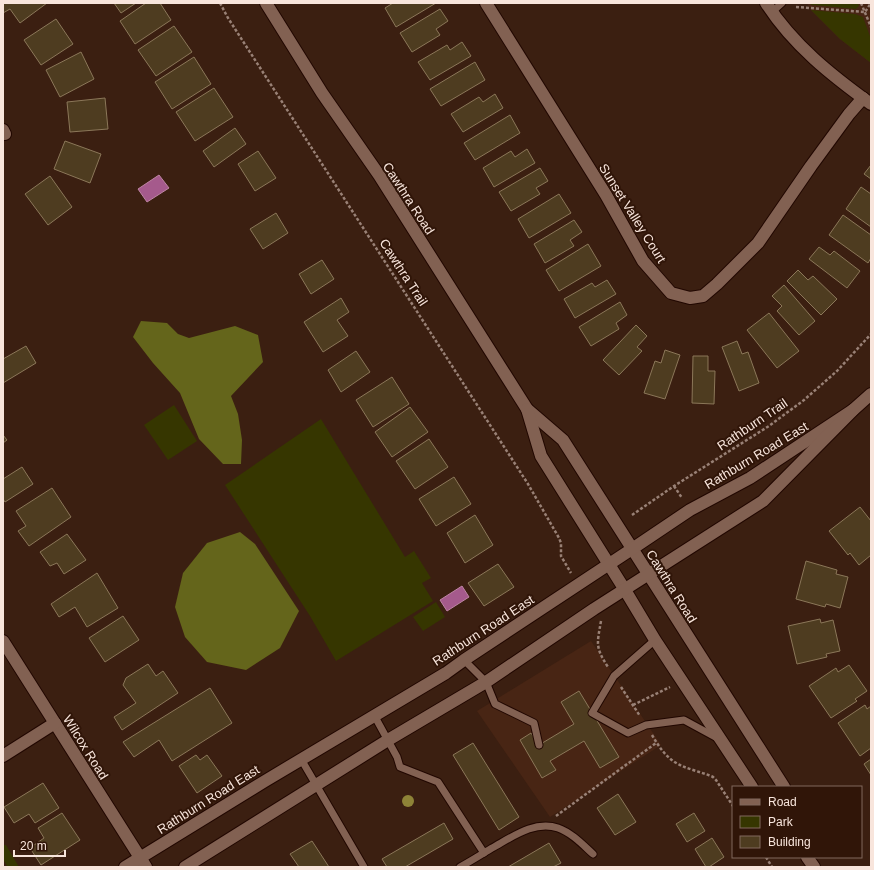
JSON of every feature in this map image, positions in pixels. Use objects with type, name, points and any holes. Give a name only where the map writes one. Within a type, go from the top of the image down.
[{"type":"street","name":"Cawthra Road","points":[[266,3],[322,93],[379,175],[527,409],[541,456],[625,590],[654,640],[751,786]]},
{"type":"street","name":"Sunset Valley Court","points":[[486,3],[606,195],[643,261],[671,293],[690,298],[703,296],[758,243],[849,114],[867,101]]},
{"type":"street","points":[[769,7],[796,42],[825,69],[867,101]]},
{"type":"street","name":"Rathburn Road East","points":[[185,867],[316,784],[486,682],[594,609],[763,502],[853,410],[871,394]]},
{"type":"street","name":"Cawthra Road","points":[[527,409],[563,440],[783,786]]},
{"type":"street","name":"Rathburn Road East","points":[[125,867],[143,862],[301,759],[446,673],[690,510],[750,478],[853,410]]},
{"type":"street","name":"Wilcox Road","points":[[3,641],[143,862]]},
{"type":"street","points":[[3,756],[55,723]]},
{"type":"street","points":[[808,858],[814,867]]},
{"type":"lane","points":[[769,7],[782,3]]},
{"type":"lane","points":[[654,640],[614,676],[592,713],[628,734],[646,726],[684,720],[720,740]]},
{"type":"lane","points":[[464,660],[486,682],[495,704],[534,723],[538,745]]},
{"type":"lane","points":[[374,716],[397,757],[400,767],[438,782],[484,853]]},
{"type":"lane","points":[[301,759],[364,867]]},
{"type":"lane","points":[[460,867],[516,834],[532,828],[548,826],[559,828],[569,834],[593,854]]},
{"type":"path","name":"Cawthra Trail","points":[[220,3],[249,52],[525,479],[559,538],[561,544],[561,556]]},
{"type":"path","points":[[861,3],[871,27]]},
{"type":"path","points":[[865,12],[871,3]]},
{"type":"path","points":[[796,7],[865,12]]},
{"type":"path","name":"Rathburn Trail","points":[[632,515],[674,486],[769,426],[804,400],[837,371],[871,334]]},
{"type":"path","points":[[633,705],[682,681]]},
{"type":"path","points":[[548,826],[553,818],[656,743],[664,753],[680,765],[708,775],[716,780],[732,804]]},
{"type":"path","points":[[767,858],[772,867]]},
{"type":"shaded area","points":[[807,3],[871,3],[871,63],[840,39],[811,10]]},
{"type":"shaded area","points":[[159,175],[169,188],[147,202],[138,189]]},
{"type":"shaded area","points":[[141,321],[167,323],[178,334],[189,338],[235,326],[258,335],[263,362],[231,396],[238,414],[242,440],[241,464],[223,464],[199,439],[180,393],[153,363],[133,337]]},
{"type":"shaded area","points":[[240,532],[255,544],[299,611],[280,648],[246,670],[207,662],[185,637],[175,607],[183,573],[207,543]]},
{"type":"shaded area","points":[[462,586],[469,597],[447,611],[440,600]]},
{"type":"shaded area","points":[[591,641],[661,745],[550,817],[477,711]]},
{"type":"green space","points":[[858,3],[859,6],[856,9],[812,5],[810,4]]},
{"type":"green space","points":[[811,10],[855,14],[863,17],[871,39],[871,63],[840,39]]},
{"type":"green space","points":[[174,405],[197,441],[168,460],[144,425]]},
{"type":"green space","points":[[321,419],[405,557],[414,551],[431,578],[422,583],[433,601],[336,661],[310,616],[225,485]]},
{"type":"green space","points":[[436,602],[445,617],[423,631],[413,617]]},
{"type":"green space","points":[[3,845],[6,845],[19,867],[6,867],[7,866],[3,859]]},
{"type":"building","points":[[3,3],[47,3],[20,23],[10,9],[3,13]]},
{"type":"building","points":[[114,3],[136,3],[121,13]]},
{"type":"building","points":[[146,3],[160,3],[171,20],[135,44],[120,21]]},
{"type":"building","points":[[393,3],[436,3],[396,27],[385,8]]},
{"type":"building","points":[[440,9],[448,21],[436,29],[440,35],[412,52],[400,33]]},
{"type":"building","points":[[56,19],[73,44],[41,65],[24,40]]},
{"type":"building","points":[[174,26],[192,52],[156,76],[138,50]]},
{"type":"building","points":[[462,42],[471,56],[430,80],[418,62],[447,45],[450,50]]},
{"type":"building","points":[[81,52],[94,79],[60,97],[46,70]]},
{"type":"building","points":[[194,57],[211,84],[172,109],[155,82]]},
{"type":"building","points":[[475,62],[485,80],[441,106],[430,89]]},
{"type":"building","points":[[214,88],[233,117],[195,141],[176,112]]},
{"type":"building","points":[[495,94],[503,108],[463,132],[451,114],[479,97],[483,102]]},
{"type":"building","points":[[105,98],[108,129],[70,132],[67,102]]},
{"type":"building","points":[[510,115],[520,133],[475,160],[464,143]]},
{"type":"building","points":[[235,128],[246,144],[214,167],[203,151]]},
{"type":"building","points":[[65,141],[101,154],[90,183],[54,169]]},
{"type":"building","points":[[527,149],[535,163],[494,187],[483,168],[511,151],[515,157]]},
{"type":"building","points":[[258,151],[276,178],[255,191],[238,164]]},
{"type":"building","points":[[871,165],[871,179],[864,174]]},
{"type":"building","points":[[540,168],[548,181],[536,188],[540,194],[511,211],[499,192]]},
{"type":"building","points":[[50,176],[72,207],[48,225],[25,194]]},
{"type":"building","points":[[861,187],[871,194],[871,227],[846,209]]},
{"type":"building","points":[[559,194],[571,213],[529,238],[518,219]]},
{"type":"building","points":[[276,213],[288,233],[263,249],[250,229]]},
{"type":"building","points":[[843,215],[871,235],[871,258],[868,263],[829,235]]},
{"type":"building","points":[[574,220],[582,232],[570,240],[574,246],[545,263],[534,244]]},
{"type":"building","points":[[588,244],[601,266],[559,291],[546,270]]},
{"type":"building","points":[[819,247],[830,255],[834,251],[860,271],[847,288],[809,259]]},
{"type":"building","points":[[322,260],[334,279],[311,294],[299,274]]},
{"type":"building","points":[[798,270],[808,280],[813,276],[837,299],[821,315],[787,281]]},
{"type":"building","points":[[607,280],[616,294],[575,318],[564,299],[592,283],[595,287]]},
{"type":"building","points":[[784,285],[815,321],[799,335],[777,311],[782,306],[772,296]]},
{"type":"building","points":[[341,298],[349,312],[337,320],[348,336],[323,352],[304,322]]},
{"type":"building","points":[[620,302],[627,315],[616,323],[619,329],[591,346],[579,327]]},
{"type":"building","points":[[769,313],[799,351],[777,368],[747,330]]},
{"type":"building","points":[[636,325],[647,336],[637,347],[642,351],[619,375],[603,360]]},
{"type":"building","points":[[737,341],[742,354],[748,352],[759,383],[739,391],[722,347]]},
{"type":"building","points":[[26,346],[36,363],[3,383],[3,359]]},
{"type":"building","points":[[665,350],[680,355],[665,399],[644,393],[655,361],[661,363]]},
{"type":"building","points":[[356,351],[370,372],[341,392],[328,370]]},
{"type":"building","points":[[693,356],[708,356],[708,371],[715,371],[714,404],[692,403]]},
{"type":"building","points":[[392,377],[409,404],[373,427],[356,400]]},
{"type":"building","points":[[410,407],[428,432],[392,457],[375,432]]},
{"type":"building","points":[[3,435],[7,440],[3,443]]},
{"type":"building","points":[[429,439],[448,467],[415,489],[396,461]]},
{"type":"building","points":[[22,467],[33,484],[5,502],[3,499],[3,479]]},
{"type":"building","points":[[454,477],[471,504],[436,526],[419,499]]},
{"type":"building","points":[[52,488],[71,517],[29,546],[18,531],[26,526],[16,511]]},
{"type":"building","points":[[860,507],[871,521],[871,555],[859,565],[850,553],[848,555],[829,531]]},
{"type":"building","points":[[475,515],[493,545],[465,563],[447,533]]},
{"type":"building","points":[[67,534],[86,560],[64,574],[57,563],[50,566],[40,552]]},
{"type":"building","points":[[806,561],[837,570],[836,574],[848,577],[840,608],[826,604],[825,607],[796,599]]},
{"type":"building","points":[[498,564],[514,587],[484,606],[468,583]]},
{"type":"building","points":[[97,573],[118,608],[87,627],[75,607],[59,617],[51,604]]},
{"type":"building","points":[[123,616],[139,640],[105,662],[89,638]]},
{"type":"building","points":[[820,619],[821,623],[833,620],[840,651],[826,654],[827,657],[797,664],[788,626]]},
{"type":"building","points":[[148,664],[156,676],[163,671],[178,693],[122,730],[114,717],[136,703],[123,685],[126,678]]},
{"type":"building","points":[[849,665],[867,691],[855,699],[857,701],[831,718],[809,686],[836,668],[838,672]]},
{"type":"building","points":[[210,688],[232,723],[172,761],[159,740],[134,757],[123,742]]},
{"type":"building","points":[[579,691],[619,757],[600,768],[584,741],[550,761],[556,770],[542,778],[520,740],[531,733],[539,745],[574,724],[561,702]]},
{"type":"building","points":[[865,705],[867,709],[871,706],[871,748],[860,756],[838,723]]},
{"type":"building","points":[[473,743],[519,817],[499,830],[453,755]]},
{"type":"building","points":[[196,755],[200,760],[207,755],[222,776],[197,793],[179,766]]},
{"type":"building","points":[[871,759],[871,775],[864,764]]},
{"type":"building","points":[[43,783],[59,808],[35,823],[29,814],[14,823],[4,807]]},
{"type":"building","points":[[618,794],[636,822],[615,835],[597,808]]},
{"type":"building","points":[[62,813],[80,840],[41,865],[30,848],[44,838],[38,828]]},
{"type":"building","points":[[694,813],[705,831],[687,842],[676,824]]},
{"type":"building","points":[[444,823],[453,839],[405,867],[387,867],[382,859]]},
{"type":"building","points":[[712,838],[724,857],[709,867],[706,867],[695,849]]},
{"type":"building","points":[[312,841],[329,867],[299,867],[290,854]]},
{"type":"building","points":[[549,843],[561,863],[553,867],[508,867]]}]
